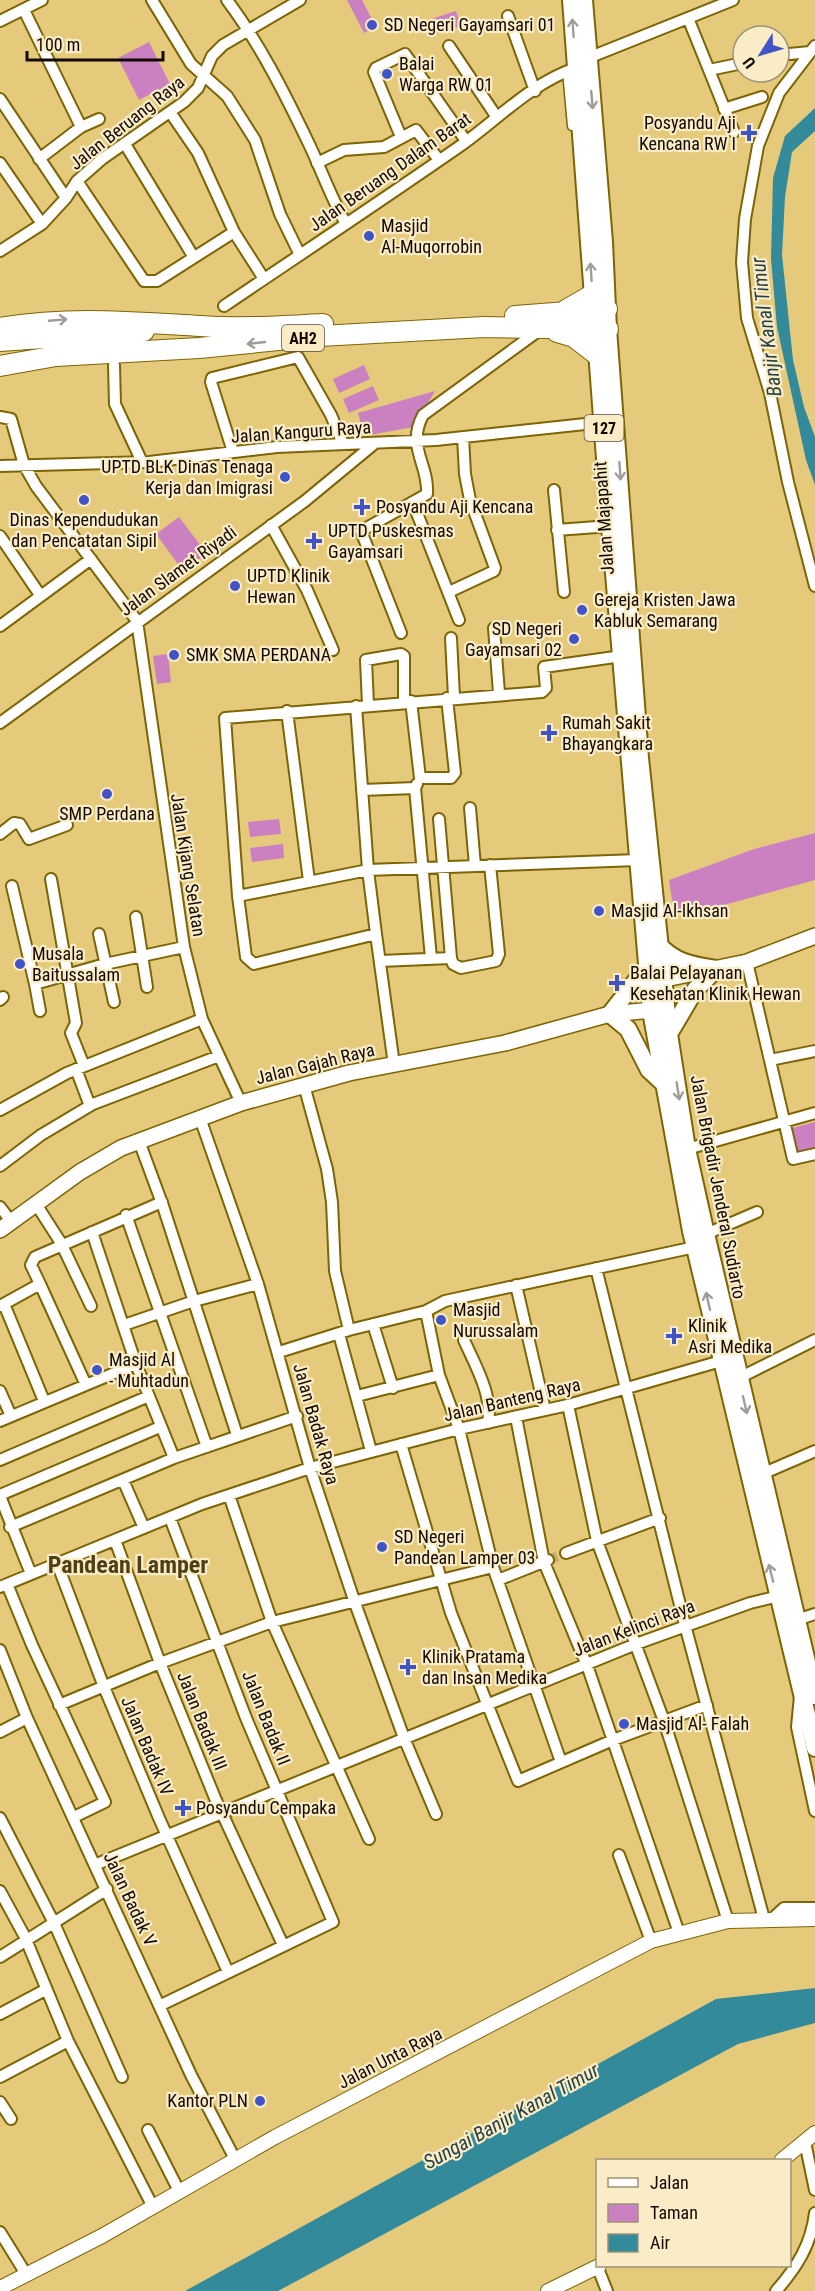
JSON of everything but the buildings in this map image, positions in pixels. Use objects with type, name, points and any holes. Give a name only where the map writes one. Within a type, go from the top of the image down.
[{"type":"highway","name":"AH2","points":[[0,366],[57,356],[200,348],[320,336],[548,323],[599,314]]},
{"type":"highway","name":"AH2","points":[[0,328],[64,319],[201,326]]},
{"type":"highway","name":"AH2","points":[[0,340],[201,326],[548,323]]},
{"type":"highway","points":[[548,323],[574,337],[596,354]]},
{"type":"highway","points":[[0,375],[29,369],[114,364],[200,348]]},
{"type":"main road","name":"Jalan Majapahit","points":[[571,0],[579,125],[599,314],[635,760],[638,860],[659,1010],[663,1083]]},
{"type":"main road","name":"Jalan Majapahit","points":[[584,0],[577,66],[604,242],[596,354],[604,422],[610,526],[622,657],[658,944],[653,977]]},
{"type":"main road","points":[[663,1083],[649,1070],[628,1029],[610,1014],[653,977],[716,969],[747,962],[815,936]]},
{"type":"main road","points":[[658,944],[668,956],[682,963],[716,969]]},
{"type":"main road","points":[[669,1034],[695,990],[716,969]]},
{"type":"main road","name":"Jalan Majapahit","points":[[659,1010],[669,1034]]},
{"type":"main road","name":"Jalan Gajah Raya","points":[[5,1226],[80,1172],[139,1141],[241,1103],[304,1085],[506,1042],[610,1014],[659,1010]]},
{"type":"main road","name":"Jalan Brigadir Jenderal Sudiarto","points":[[669,1034],[721,1361],[746,1439],[808,1693],[815,1748]]},
{"type":"main road","name":"Jalan Brigadir Jenderal Sudiarto","points":[[663,1083],[701,1240],[739,1378],[746,1439],[762,1474],[783,1594]]},
{"type":"street","points":[[0,21],[42,0]]},
{"type":"street","points":[[152,0],[191,64],[227,96],[255,140],[280,214],[300,255]]},
{"type":"street","points":[[227,0],[249,29],[288,100],[328,191],[346,224]]},
{"type":"street","name":"Jalan Beruang Raya","points":[[0,251],[42,224],[77,182],[102,159],[170,112],[198,88],[212,56],[223,45],[300,0]]},
{"type":"street","name":"Jalan Beruang Dalam Barat","points":[[224,306],[439,160],[496,116],[535,91],[577,66],[688,18],[707,5],[733,0]]},
{"type":"street","points":[[24,10],[81,127]]},
{"type":"street","points":[[508,16],[535,91]]},
{"type":"street","points":[[688,18],[734,132]]},
{"type":"street","points":[[449,46],[496,116]]},
{"type":"street","points":[[791,53],[813,49]]},
{"type":"street","points":[[813,49],[779,93],[758,146],[745,219],[742,262],[747,318],[770,393],[788,483],[815,586]]},
{"type":"street","points":[[401,137],[374,74],[376,68],[407,55],[466,141]]},
{"type":"street","points":[[710,70],[731,66]]},
{"type":"street","points":[[724,109],[762,97]]},
{"type":"street","points":[[0,99],[66,198]]},
{"type":"street","points":[[170,112],[208,170],[234,232],[264,279]]},
{"type":"street","points":[[39,159],[81,127],[99,119]]},
{"type":"street","points":[[317,163],[340,151],[380,148],[418,131],[439,160]]},
{"type":"street","points":[[125,144],[193,256]]},
{"type":"street","points":[[0,163],[42,224]]},
{"type":"street","points":[[77,182],[138,276],[150,283],[157,281],[234,232]]},
{"type":"street","points":[[401,633],[361,531],[423,498],[428,490],[416,441],[418,426],[423,416],[548,323]]},
{"type":"street","points":[[233,453],[212,378],[215,375],[298,357],[331,415],[343,444]]},
{"type":"street","points":[[114,364],[115,404],[142,462]]},
{"type":"street","points":[[0,417],[11,419],[24,465],[40,492],[137,621]]},
{"type":"street","name":"Jalan Kanguru Raya","points":[[0,466],[142,462],[343,444],[374,444],[463,437],[604,422]]},
{"type":"street","points":[[449,592],[494,572],[495,568],[471,500],[465,474],[463,437]]},
{"type":"street","name":"Jalan Slamet Riyadi","points":[[0,723],[343,472],[374,444]]},
{"type":"street","points":[[554,490],[564,592]]},
{"type":"street","points":[[413,503],[459,620]]},
{"type":"street","points":[[271,525],[307,590],[333,650]]},
{"type":"street","points":[[557,530],[610,526]]},
{"type":"street","points":[[0,536],[40,595]]},
{"type":"street","points":[[0,626],[91,559]]},
{"type":"street","name":"Jalan Kijang Selatan","points":[[137,621],[184,947],[202,1019],[241,1103]]},
{"type":"street","points":[[494,628],[499,693]]},
{"type":"street","points":[[362,790],[451,778],[455,773],[451,638]]},
{"type":"street","points":[[368,705],[366,660],[401,654],[404,656],[431,958]]},
{"type":"street","points":[[376,934],[254,964],[246,957],[238,896],[224,722],[228,717],[545,690],[544,667],[622,657]]},
{"type":"street","points":[[356,706],[368,870],[394,1065]]},
{"type":"street","points":[[287,711],[309,881]]},
{"type":"street","points":[[470,807],[475,866]]},
{"type":"street","points":[[439,819],[451,958],[453,964],[461,968],[496,962],[498,958],[490,865]]},
{"type":"street","points":[[0,834],[12,823],[20,824],[29,839],[67,825]]},
{"type":"street","points":[[238,896],[368,870],[638,860]]},
{"type":"street","points":[[51,879],[76,1023],[71,1034],[90,1106]]},
{"type":"street","points":[[12,886],[40,1011]]},
{"type":"street","points":[[136,917],[147,987]]},
{"type":"street","points":[[99,934],[114,1002]]},
{"type":"street","points":[[35,984],[105,964],[184,947]]},
{"type":"street","points":[[380,961],[451,958]]},
{"type":"street","points":[[747,962],[793,1159],[815,1154]]},
{"type":"street","points":[[0,1110],[80,1067],[202,1019]]},
{"type":"street","points":[[770,1060],[815,1051]]},
{"type":"street","points":[[0,1166],[41,1135],[90,1106],[219,1056]]},
{"type":"street","points":[[304,1085],[327,1168],[332,1202],[335,1271],[344,1332],[371,1451]]},
{"type":"street","points":[[687,1149],[815,1113]]},
{"type":"street","name":"Jalan Badak Raya","points":[[200,1118],[258,1284],[310,1468],[355,1603],[404,1738],[436,1814]]},
{"type":"street","points":[[139,1141],[162,1202],[237,1435]]},
{"type":"street","points":[[86,1386],[31,1265],[33,1261],[61,1244],[126,1215],[162,1202]]},
{"type":"street","points":[[36,1204],[61,1244],[91,1306]]},
{"type":"street","points":[[0,1207],[5,1226]]},
{"type":"street","points":[[279,1352],[344,1332],[426,1311],[445,1301],[596,1268],[701,1240],[758,1212]]},
{"type":"street","points":[[126,1215],[207,1447]]},
{"type":"street","points":[[92,1232],[136,1364],[174,1458]]},
{"type":"street","points":[[596,1268],[707,1706],[768,1919],[784,1908],[815,1908]]},
{"type":"street","points":[[40,1284],[2,1305],[44,1401]]},
{"type":"street","points":[[124,1325],[194,1300],[258,1284]]},
{"type":"street","points":[[516,1285],[545,1410]]},
{"type":"street","points":[[426,1311],[439,1376],[459,1429],[493,1567],[561,1762]]},
{"type":"street","points":[[373,1324],[393,1388]]},
{"type":"street","points":[[464,1340],[482,1381],[487,1402],[488,1423]]},
{"type":"street","points":[[739,1378],[815,1340]]},
{"type":"street","name":"Jalan Banteng Raya","points":[[4,1586],[228,1495],[310,1468],[459,1429],[568,1405],[721,1361]]},
{"type":"street","points":[[0,1391],[5,1419],[136,1364]]},
{"type":"street","points":[[357,1396],[439,1376]]},
{"type":"street","points":[[0,1460],[149,1396]]},
{"type":"street","points":[[568,1405],[597,1541],[664,1721],[728,1921]]},
{"type":"street","points":[[10,1527],[174,1458],[297,1416]]},
{"type":"street","points":[[516,1417],[546,1561],[586,1664],[679,1932]]},
{"type":"street","points":[[31,1574],[10,1527],[0,1495],[160,1426]]},
{"type":"street","points":[[401,1444],[451,1614],[518,1781],[613,1740],[707,1706]]},
{"type":"street","points":[[762,1474],[815,1451]]},
{"type":"street","points":[[123,1480],[144,1528]]},
{"type":"street","points":[[228,1495],[273,1622],[369,1839]]},
{"type":"street","name":"Jalan Badak II","points":[[170,1518],[246,1718],[332,1918],[332,1924],[328,1927],[283,1945]]},
{"type":"street","points":[[566,1553],[660,1518]]},
{"type":"street","name":"Jalan Badak III","points":[[115,1540],[160,1663],[222,1811],[283,1945]]},
{"type":"street","points":[[498,1580],[546,1561]]},
{"type":"street","name":"Jalan Badak IV","points":[[57,1563],[104,1687],[228,1972]]},
{"type":"street","points":[[59,1705],[160,1663],[273,1622],[493,1567]]},
{"type":"street","points":[[4,1586],[105,1802],[74,1817]]},
{"type":"street","name":"Jalan Kelinci Raya","points":[[97,1864],[222,1811],[636,1644],[686,1625],[783,1594]]},
{"type":"street","points":[[790,1622],[815,1614]]},
{"type":"street","name":"Jalan Badak V","points":[[0,1650],[27,1718],[97,1864],[191,2075],[235,2159]]},
{"type":"street","points":[[808,1693],[798,1704],[797,1727],[813,1791],[815,1811]]},
{"type":"street","points":[[0,1732],[27,1718]]},
{"type":"street","points":[[0,1818],[54,1923],[122,2077]]},
{"type":"street","points":[[618,1855],[651,1941]]},
{"type":"street","points":[[0,1956],[27,1942],[107,1889]]},
{"type":"street","points":[[0,1890],[27,1942],[68,2041],[153,2207]]},
{"type":"street","name":"Jalan Unta Raya","points":[[0,2288],[153,2207],[235,2159],[651,1941],[728,1921],[815,1919]]},
{"type":"street","points":[[161,2005],[283,1945]]},
{"type":"street","points":[[0,2014],[45,1990]]},
{"type":"street","points":[[0,2077],[68,2041]]},
{"type":"street","points":[[0,2102],[11,2119]]},
{"type":"street","points":[[148,2130],[179,2191]]},
{"type":"street","points":[[783,2159],[810,2138]]},
{"type":"street","points":[[810,2138],[815,2190]]},
{"type":"street","points":[[777,2291],[801,2259],[810,2239],[815,2212]]},
{"type":"street","points":[[0,2232],[26,2274]]},
{"type":"street","points":[[548,2291],[596,2267]]},
{"type":"street","points":[[598,2267],[607,2291]]},
{"type":"green space","points":[[347,0],[362,0],[376,27],[364,33]]},
{"type":"green space","points":[[456,11],[461,26],[432,35],[428,20]]},
{"type":"green space","points":[[149,42],[170,84],[139,100],[118,58]]},
{"type":"green space","points":[[364,365],[370,379],[339,393],[333,379]]},
{"type":"green space","points":[[373,386],[379,400],[349,413],[343,399]]},
{"type":"green space","points":[[435,391],[414,427],[364,436],[358,413]]},
{"type":"green space","points":[[179,517],[207,554],[183,571],[156,534]]},
{"type":"green space","points":[[168,654],[171,682],[157,684],[153,656]]},
{"type":"green space","points":[[279,819],[281,834],[250,837],[248,822]]},
{"type":"green space","points":[[815,833],[815,880],[724,905],[674,912],[669,880],[754,849]]},
{"type":"green space","points":[[283,844],[284,858],[252,862],[250,848]]},
{"type":"green space","points":[[815,1122],[815,1149],[795,1154],[789,1129]]},
{"type":"water","points":[[815,108],[815,131],[792,152],[785,197],[782,255],[793,360],[804,407],[815,437],[815,485],[806,460],[777,327],[771,259],[773,178],[785,136]]},
{"type":"water","points":[[815,1988],[815,2023],[738,2044],[278,2291],[185,2291],[716,1999]]},
{"type":"waterway","name":"Sungai Banjir Kanal Timur","points":[[238,2291],[295,2259]]},
{"type":"tunnel","points":[[548,1560],[566,1553]]},
{"type":"place","name":"SD Negeri Gayamsari 01","points":[[372,25]]},
{"type":"place","name":"Balai Warga RW 01","points":[[387,74]]},
{"type":"place","name":"Posyandu Aji Kencana RW I","points":[[749,133]]},
{"type":"place","name":"Masjid Al-Muqorrobin","points":[[369,236]]},
{"type":"place","name":"UPTD BLK Dinas Tenaga Kerja dan Imigrasi","points":[[285,477]]},
{"type":"place","name":"Dinas Kependudukan dan Pencatatan Sipil","points":[[84,500]]},
{"type":"place","name":"Posyandu Aji Kencana","points":[[362,507]]},
{"type":"place","name":"UPTD Puskesmas Gayamsari","points":[[314,541]]},
{"type":"place","name":"UPTD Klinik Hewan","points":[[235,586]]},
{"type":"place","name":"Gereja Kristen Jawa Kabluk Semarang","points":[[582,610]]},
{"type":"place","name":"SD Negeri Gayamsari 02","points":[[574,639]]},
{"type":"place","name":"SMK SMA PERDANA","points":[[174,655]]},
{"type":"place","name":"Rumah Sakit Bhayangkara","points":[[549,733]]},
{"type":"place","name":"SMP Perdana","points":[[107,794]]},
{"type":"place","name":"Masjid Al-Ikhsan","points":[[599,911]]},
{"type":"place","name":"Musala Baitussalam","points":[[20,964]]},
{"type":"place","name":"Balai Pelayanan Kesehatan Klinik Hewan","points":[[617,983]]},
{"type":"place","name":"Masjid Nurussalam","points":[[441,1320]]},
{"type":"place","name":"Klinik Asri Medika","points":[[674,1336]]},
{"type":"place","name":"Masjid Al - Muhtadun","points":[[97,1370]]},
{"type":"place","name":"SD Negeri Pandean Lamper 03","points":[[382,1547]]},
{"type":"place","name":"Klinik Pratama dan Insan Medika","points":[[408,1667]]},
{"type":"place","name":"Masjid Al- Falah","points":[[624,1724]]},
{"type":"place","name":"Posyandu Cempaka","points":[[183,1808]]},
{"type":"place","name":"Kantor PLN","points":[[260,2101]]},
{"type":"district","name":"Pandean Lamper","points":[[128,1565]]},
{"type":"water label","name":"Banjir Kanal Timur","points":[[766,327]]}]
